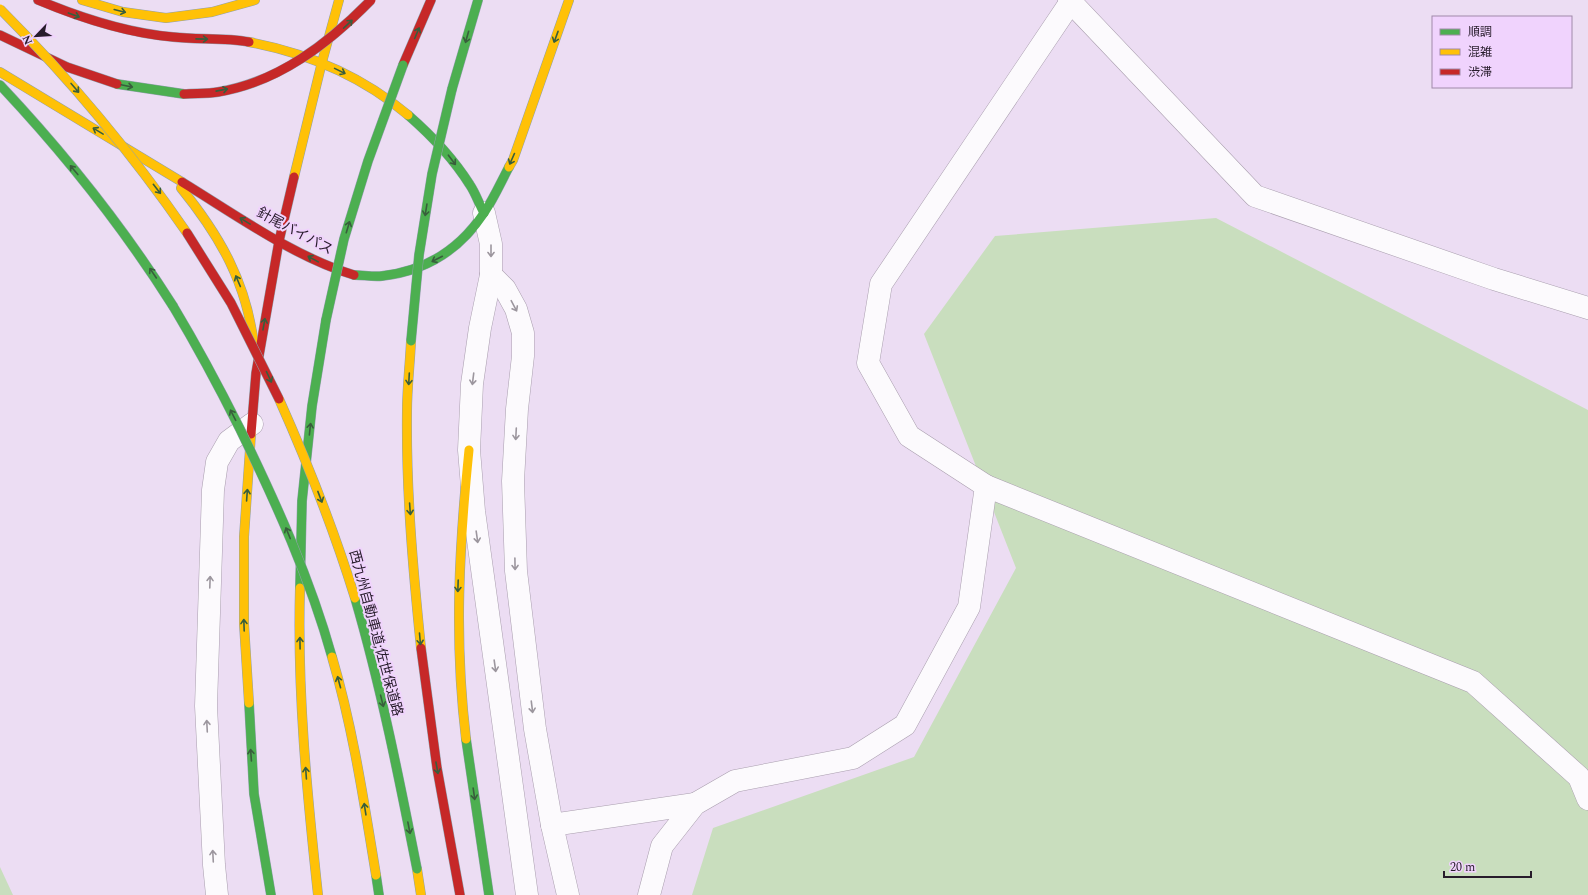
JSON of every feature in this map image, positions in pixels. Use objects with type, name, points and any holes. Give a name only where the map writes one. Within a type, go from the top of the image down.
[{"type":"highway","points":[[38,0],[76,16],[136,32],[181,38],[239,39],[281,47],[322,62],[359,81],[390,101],[428,131],[470,184],[484,213]]},
{"type":"highway","points":[[82,0],[123,12],[166,18],[212,12],[255,0]]},
{"type":"highway","points":[[271,895],[254,794],[244,624],[244,537],[252,424],[256,373],[279,241],[322,62],[339,0]]},
{"type":"highway","points":[[0,35],[72,69],[108,82],[148,90],[184,94],[222,91],[256,81],[290,66],[320,48],[348,25],[371,0]]},
{"type":"highway","points":[[307,888],[309,866],[307,792],[299,609],[302,501],[312,406],[326,320],[344,238],[368,161],[403,65],[431,0]]},
{"type":"highway","points":[[460,895],[434,751],[422,655],[408,483],[407,411],[411,341],[419,255],[431,181],[452,89],[478,0]]},
{"type":"highway","name":"針尾バイパス","points":[[0,72],[279,241],[319,263],[354,275],[381,276],[410,271],[440,258],[462,240],[484,213],[512,160],[569,0]]},
{"type":"highway","name":"西九州自動車道;佐世保道路","points":[[0,9],[27,35],[74,86],[116,136],[161,194],[217,281],[238,318],[294,431],[320,497],[349,578],[373,665],[397,765],[421,895]]},
{"type":"highway","points":[[0,85],[44,134],[117,223],[156,278],[190,334],[258,465],[286,527],[308,583],[328,642],[346,710],[361,785],[378,895]]},
{"type":"highway","points":[[169,174],[196,206],[232,265],[245,298],[253,327],[256,373]]},
{"type":"highway","points":[[469,450],[459,553],[457,601],[459,664],[464,727],[489,895]]},
{"type":"highway","points":[[307,792],[318,895]]},
{"type":"street","points":[[1588,308],[1494,279],[1255,196],[1070,0],[881,284],[868,363],[909,436],[986,486],[1473,682],[1579,777],[1588,799]]},
{"type":"street","points":[[484,213],[491,244],[491,275],[480,328],[472,384],[469,450],[474,511],[527,895]]},
{"type":"street","points":[[491,275],[505,289],[516,309],[523,333],[523,356],[517,409],[514,480],[516,571],[535,729],[552,826],[568,895]]},
{"type":"street","points":[[218,895],[214,866],[206,706],[213,490],[217,462],[229,441],[252,424]]},
{"type":"street","points":[[552,826],[695,804],[735,781],[853,758],[905,725],[969,607],[986,486]]},
{"type":"street","points":[[254,794],[264,895]]},
{"type":"street","points":[[649,895],[662,846],[695,804]]},
{"type":"green space","points":[[1216,218],[1588,410],[1588,895],[692,895],[713,828],[914,757],[1016,568],[924,334],[995,236]]},
{"type":"green space","points":[[0,867],[13,895],[0,895]]},
{"type":"traffic: fast","points":[[452,89],[478,0]]},
{"type":"traffic: fast","points":[[326,320],[344,239],[368,161],[403,65]]},
{"type":"traffic: fast","points":[[117,84],[184,94]]},
{"type":"traffic: fast","points":[[0,85],[47,137],[92,191],[134,248],[173,306]]},
{"type":"traffic: fast","points":[[411,341],[419,255],[432,174],[452,89]]},
{"type":"traffic: fast","points":[[408,115],[433,139],[456,165],[472,188],[484,213]]},
{"type":"traffic: fast","points":[[354,275],[379,276],[413,269],[440,256],[453,247],[475,226],[491,202],[509,167]]},
{"type":"traffic: fast","points":[[173,306],[224,398],[266,485],[303,570],[332,657]]},
{"type":"traffic: fast","points":[[300,588],[302,501],[312,406],[326,320]]},
{"type":"traffic: fast","points":[[355,598],[381,699],[417,869]]},
{"type":"traffic: fast","points":[[249,703],[254,794],[271,895]]},
{"type":"traffic: fast","points":[[466,739],[489,895]]},
{"type":"traffic: fast","points":[[376,875],[379,895]]},
{"type":"traffic: slow","points":[[82,0],[123,12],[166,18],[212,12],[255,0]]},
{"type":"traffic: slow","points":[[294,177],[339,0]]},
{"type":"traffic: slow","points":[[509,167],[513,160],[569,0]]},
{"type":"traffic: slow","points":[[0,9],[26,35],[98,116],[144,174],[187,233]]},
{"type":"traffic: slow","points":[[249,42],[292,53],[333,68],[372,89],[408,115]]},
{"type":"traffic: slow","points":[[0,72],[182,182]]},
{"type":"traffic: slow","points":[[181,188],[208,224],[230,261],[245,301],[254,346]]},
{"type":"traffic: slow","points":[[411,341],[407,402],[407,441],[413,560],[421,648]]},
{"type":"traffic: slow","points":[[279,399],[320,497],[355,598]]},
{"type":"traffic: slow","points":[[249,703],[244,624],[244,537],[251,434]]},
{"type":"traffic: slow","points":[[466,739],[460,666],[459,594],[460,559],[469,450]]},
{"type":"traffic: slow","points":[[300,588],[299,627],[301,704],[318,895]]},
{"type":"traffic: slow","points":[[332,657],[352,738],[376,875]]},
{"type":"traffic: slow","points":[[417,869],[421,895]]},
{"type":"traffic: jam","points":[[38,0],[87,19],[138,32],[182,38],[249,42]]},
{"type":"traffic: jam","points":[[184,94],[214,93],[240,87],[282,70],[302,58],[338,31],[371,0]]},
{"type":"traffic: jam","points":[[403,65],[431,0]]},
{"type":"traffic: jam","points":[[0,35],[67,67],[117,84]]},
{"type":"traffic: jam","points":[[251,434],[256,373],[279,241],[294,177]]},
{"type":"traffic: jam","points":[[182,182],[244,221],[309,258],[354,275]]},
{"type":"traffic: jam","points":[[187,233],[231,303],[279,399]]},
{"type":"traffic: jam","points":[[421,648],[437,768],[460,895]]}]
